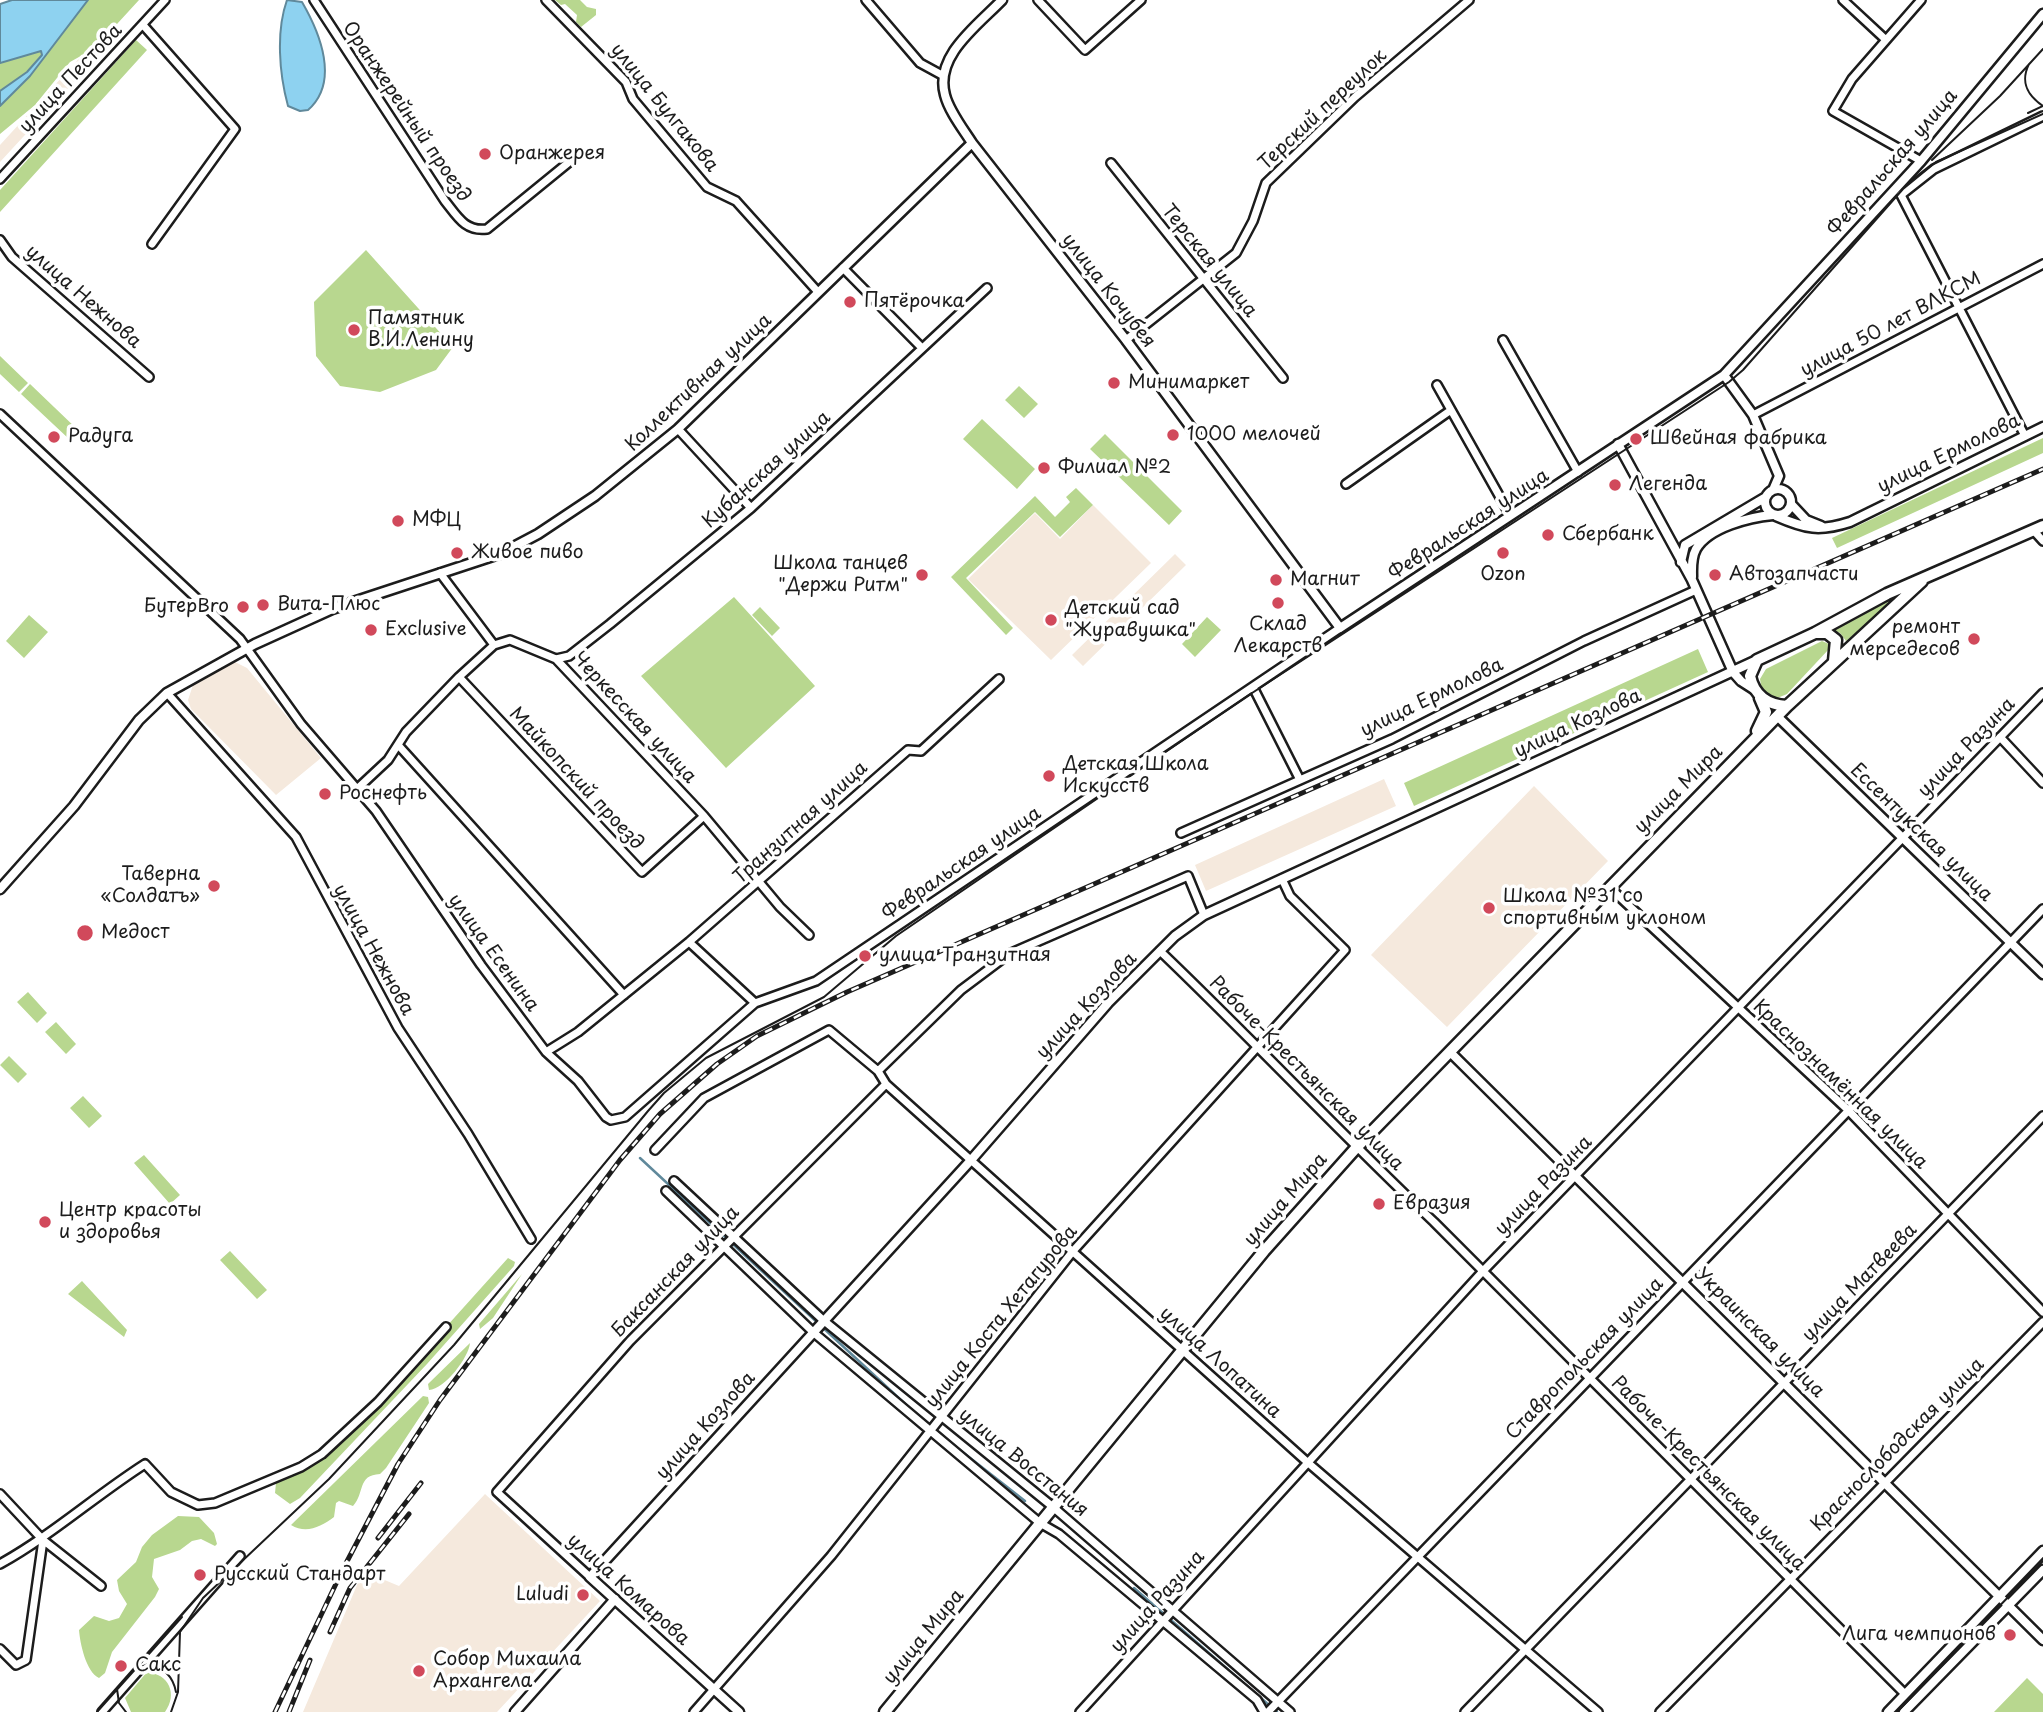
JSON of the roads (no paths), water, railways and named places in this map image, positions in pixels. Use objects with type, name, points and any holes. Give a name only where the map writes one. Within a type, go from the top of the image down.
[{"type":"main road","points":[[1757,660],[1815,633],[1887,594],[1922,581],[2038,528]]},
{"type":"main road","name":"улица Мира","points":[[885,1712],[1183,1350],[1356,1147],[1787,706],[1922,581]]},
{"type":"main road","points":[[1815,633],[1827,634],[1836,640],[1834,662]]},
{"type":"main road","name":"улица Мира","points":[[1750,744],[1765,718],[1750,676],[1757,660]]},
{"type":"main road","points":[[1757,692],[1774,704],[1787,706]]},
{"type":"street","name":"улица Пестова","points":[[0,179],[165,0]]},
{"type":"street","name":"Оранжерейный проезд","points":[[314,0],[430,179],[464,225],[475,230],[493,225],[579,154]]},
{"type":"street","name":"улица Булгакова","points":[[546,0],[626,82],[633,99],[707,187],[736,201],[818,292]]},
{"type":"street","points":[[866,0],[920,63],[942,75]]},
{"type":"street","points":[[972,143],[945,97],[942,75],[960,45],[1002,0]]},
{"type":"street","points":[[1038,0],[1084,50],[1141,0]]},
{"type":"street","name":"Терский переулок","points":[[1126,340],[1236,253],[1249,229],[1266,183],[1355,97],[1469,0]]},
{"type":"street","points":[[1843,0],[1885,39]]},
{"type":"street","points":[[1921,0],[1852,79],[1833,111],[1923,158],[1934,169]]},
{"type":"street","name":"Февральская улица","points":[[617,1119],[632,1112],[755,1003],[793,992],[837,970],[1340,628],[1724,375],[1923,158],[2043,14]]},
{"type":"street","points":[[143,25],[235,129],[152,244]]},
{"type":"street","name":"Февральская улица","points":[[1960,307],[1901,195],[1934,169],[2043,116]]},
{"type":"street","name":"Коллективная улица","points":[[0,889],[74,806],[139,720],[167,693],[247,648],[332,609],[502,553],[538,534],[595,496],[678,429],[972,143]]},
{"type":"street","name":"улица Кочубея","points":[[972,143],[1126,340],[1340,628]]},
{"type":"street","name":"Терская улица","points":[[1111,163],[1283,378]]},
{"type":"street","name":"улица Нежнова","points":[[0,240],[12,257],[149,377]]},
{"type":"street","name":"улица 50 лет ВЛКСМ","points":[[1753,415],[2043,264]]},
{"type":"street","points":[[843,268],[921,347]]},
{"type":"street","name":"Кубанская улица","points":[[556,659],[569,656],[751,509],[987,288]]},
{"type":"street","points":[[1960,307],[2025,436]]},
{"type":"street","points":[[1503,340],[1578,472]]},
{"type":"street","points":[[1724,375],[1753,415],[1791,504],[1806,520],[1831,528]]},
{"type":"street","points":[[1437,385],[1510,515]]},
{"type":"street","points":[[1346,484],[1451,410]]},
{"type":"street","points":[[0,415],[211,610],[247,648],[301,724],[358,788],[399,746],[406,732],[494,645],[440,573]]},
{"type":"street","name":"улица Ермолова","points":[[1775,515],[1809,528],[1831,528],[1850,522],[2043,427]]},
{"type":"street","points":[[678,429],[751,509]]},
{"type":"street","points":[[1618,444],[1692,580],[1733,672],[1757,692]]},
{"type":"street","points":[[1681,562],[1685,545],[1766,497],[1773,490],[1779,476]]},
{"type":"street","points":[[1773,490],[1786,492]]},
{"type":"street","points":[[1766,497],[1766,508],[1775,515]]},
{"type":"street","points":[[1692,580],[1692,562],[1700,544],[1740,522],[1786,513],[1791,504]]},
{"type":"street","points":[[2038,528],[2043,541]]},
{"type":"street","name":"улица Ермолова","points":[[1181,832],[1451,711],[1584,642],[1696,590]]},
{"type":"street","name":"Черкесская улица","points":[[494,645],[510,640],[556,659],[704,816],[809,935]]},
{"type":"street","name":"улица Козлова","points":[[590,1577],[972,1159],[1108,1003],[1160,951],[1205,915],[1757,660]]},
{"type":"street","name":"Майкопский проезд","points":[[459,677],[642,872],[704,816]]},
{"type":"street","name":"Транзитная улица","points":[[546,1052],[566,1041],[689,942],[908,750],[921,751],[999,679]]},
{"type":"street","points":[[1253,687],[1299,778]]},
{"type":"street","name":"улица Нежнова","points":[[167,693],[296,836],[398,1028],[468,1134],[531,1239]]},
{"type":"street","name":"улица Разина","points":[[1080,1712],[1306,1461],[1483,1271],[2043,693]]},
{"type":"street","name":"Ессентукская улица","points":[[1777,716],[2043,974]]},
{"type":"street","points":[[2000,737],[2043,782]]},
{"type":"street","points":[[399,746],[624,995]]},
{"type":"street","name":"улица Есенина","points":[[358,788],[546,1052],[578,1081],[606,1117],[617,1119]]},
{"type":"street","points":[[878,1071],[961,990],[1009,954],[1188,876],[1205,915]]},
{"type":"street","name":"улица Коста Хетагурова","points":[[694,1712],[831,1556],[1073,1251],[1345,950],[1290,896],[1282,879]]},
{"type":"street","name":"Краснознамённая улица","points":[[1609,887],[1848,1110],[2043,1312]]},
{"type":"street","name":"Ставропольская улица","points":[[1271,1708],[1418,1559],[1588,1377],[2043,909]]},
{"type":"street","points":[[689,942],[755,1003]]},
{"type":"street","name":"Рабоче-Крестьянская улица","points":[[1160,951],[1258,1045],[1356,1147],[1791,1577],[1905,1694]]},
{"type":"street","name":"улица Лопатина","points":[[655,1150],[704,1098],[829,1030],[878,1071],[886,1084],[1306,1461],[1598,1712]]},
{"type":"street","name":"Украинская улица","points":[[1450,1052],[1574,1177],[1684,1280],[2043,1640]]},
{"type":"street","name":"Баксанская улица","points":[[496,1492],[630,1341],[886,1084]]},
{"type":"street","name":"улица Матвеева","points":[[1465,1712],[2043,1116]]},
{"type":"street","name":"улица Восстания","points":[[674,1181],[822,1321],[939,1420],[1053,1507],[1257,1700],[1271,1708],[1290,1712]]},
{"type":"street","name":"улица Восстания","points":[[666,1191],[814,1331],[930,1431],[1040,1522],[1167,1614],[1271,1708]]},
{"type":"street","name":"Краснослободская улица","points":[[1660,1712],[2043,1322]]},
{"type":"street","points":[[0,1564],[43,1540],[112,1484],[145,1464],[171,1492],[198,1505],[215,1503],[302,1466],[322,1454],[378,1402],[446,1327]]},
{"type":"street","name":"улица Комарова","points":[[496,1492],[739,1712]]},
{"type":"street","points":[[0,1494],[43,1540],[102,1586]]},
{"type":"street","points":[[0,1649],[16,1665],[26,1660],[43,1540]]},
{"type":"street","points":[[1888,1712],[2043,1551]]},
{"type":"street","points":[[102,1712],[240,1556]]},
{"type":"street","points":[[1904,1712],[2043,1570]]},
{"type":"street","points":[[515,1712],[615,1600]]},
{"type":"water","points":[[12,0],[88,0],[30,76],[0,106],[0,91],[27,72],[42,55],[41,51],[0,63],[0,4]]},
{"type":"water","points":[[287,0],[302,2],[315,28],[324,57],[323,86],[318,99],[308,110],[300,111],[288,106],[285,93],[280,38]]},
{"type":"waterway","points":[[640,1158],[916,1414]]},
{"type":"waterway","points":[[937,1432],[1025,1501]]},
{"type":"waterway","points":[[1134,1588],[1277,1712]]},
{"type":"tram line","points":[[1932,160],[2000,96],[2043,49]]},
{"type":"tram line","points":[[2028,113],[2043,106],[2027,88],[2025,77],[2029,64]]},
{"type":"tram line","points":[[171,1712],[178,1692],[180,1632],[203,1598],[329,1479],[454,1345],[664,1093],[706,1058],[824,997],[896,936],[1249,695],[1729,382],[1743,370],[1903,189],[1936,162],[2043,114]]},
{"type":"tram line","points":[[1897,1712],[2043,1561]]},
{"type":"tram line","points":[[97,1712],[182,1617]]},
{"type":"tram line","points":[[137,1669],[148,1664],[158,1667],[170,1677],[176,1692]]},
{"type":"tram line","points":[[117,1689],[119,1703],[126,1712]]},
{"type":"railway","points":[[275,1712],[343,1569],[398,1464],[440,1400],[620,1160],[660,1114],[717,1064],[757,1036],[847,992],[2043,469]]},
{"type":"railway","points":[[378,1538],[421,1483]]},
{"type":"railway","points":[[330,1632],[350,1588],[409,1514]]},
{"type":"railway","points":[[289,1712],[310,1660]]},
{"type":"place","name":"Оранжерея","points":[[485,154]]},
{"type":"place","name":"Пятёрочка","points":[[850,302]]},
{"type":"place","name":"Памятник В.И.Ленину","points":[[354,330]]},
{"type":"place","name":"Минимаркет","points":[[1114,383]]},
{"type":"place","name":"1000 мелочей","points":[[1173,435]]},
{"type":"place","name":"Радуга","points":[[54,437]]},
{"type":"place","name":"Швейная фабрика","points":[[1636,439]]},
{"type":"place","name":"Филиал №2","points":[[1044,468]]},
{"type":"place","name":"Легенда","points":[[1615,485]]},
{"type":"place","name":"МФЦ","points":[[398,521]]},
{"type":"place","name":"Сбербанк","points":[[1548,535]]},
{"type":"place","name":"Живое пиво","points":[[457,553]]},
{"type":"place","name":"Ozon","points":[[1503,553]]},
{"type":"place","name":"Школа танцев \"Держи Ритм\"","points":[[922,575]]},
{"type":"place","name":"Автозапчасти","points":[[1715,575]]},
{"type":"place","name":"Магнит","points":[[1276,580]]},
{"type":"place","name":"Склад Лекарств","points":[[1278,603]]},
{"type":"place","name":"Вита-Плюс","points":[[263,605]]},
{"type":"place","name":"БутерBro","points":[[243,607]]},
{"type":"place","name":"Детский сад \"Журавушка\"","points":[[1051,620]]},
{"type":"place","name":"Exclusive","points":[[371,630]]},
{"type":"place","name":"ремонт мерседесов","points":[[1974,639]]},
{"type":"place","name":"Детская Школа Искусств","points":[[1049,776]]},
{"type":"place","name":"Роснефть","points":[[325,794]]},
{"type":"place","name":"Таверна «Солдатъ»","points":[[214,886]]},
{"type":"place","name":"Школа №31 со спортивным уклоном","points":[[1489,908]]},
{"type":"place","name":"Медост","points":[[85,933]]},
{"type":"place","name":"улица Транзитная","points":[[865,956]]},
{"type":"place","name":"Евразия","points":[[1379,1204]]},
{"type":"place","name":"Центр красоты и здоровья","points":[[45,1222]]},
{"type":"place","name":"Русский Стандарт","points":[[200,1575]]},
{"type":"place","name":"Luludi","points":[[583,1595]]},
{"type":"place","name":"Лига чемпионов","points":[[2010,1635]]},
{"type":"place","name":"Сакс","points":[[121,1666]]},
{"type":"place","name":"Собор Михаила Архангела","points":[[419,1671]]}]
